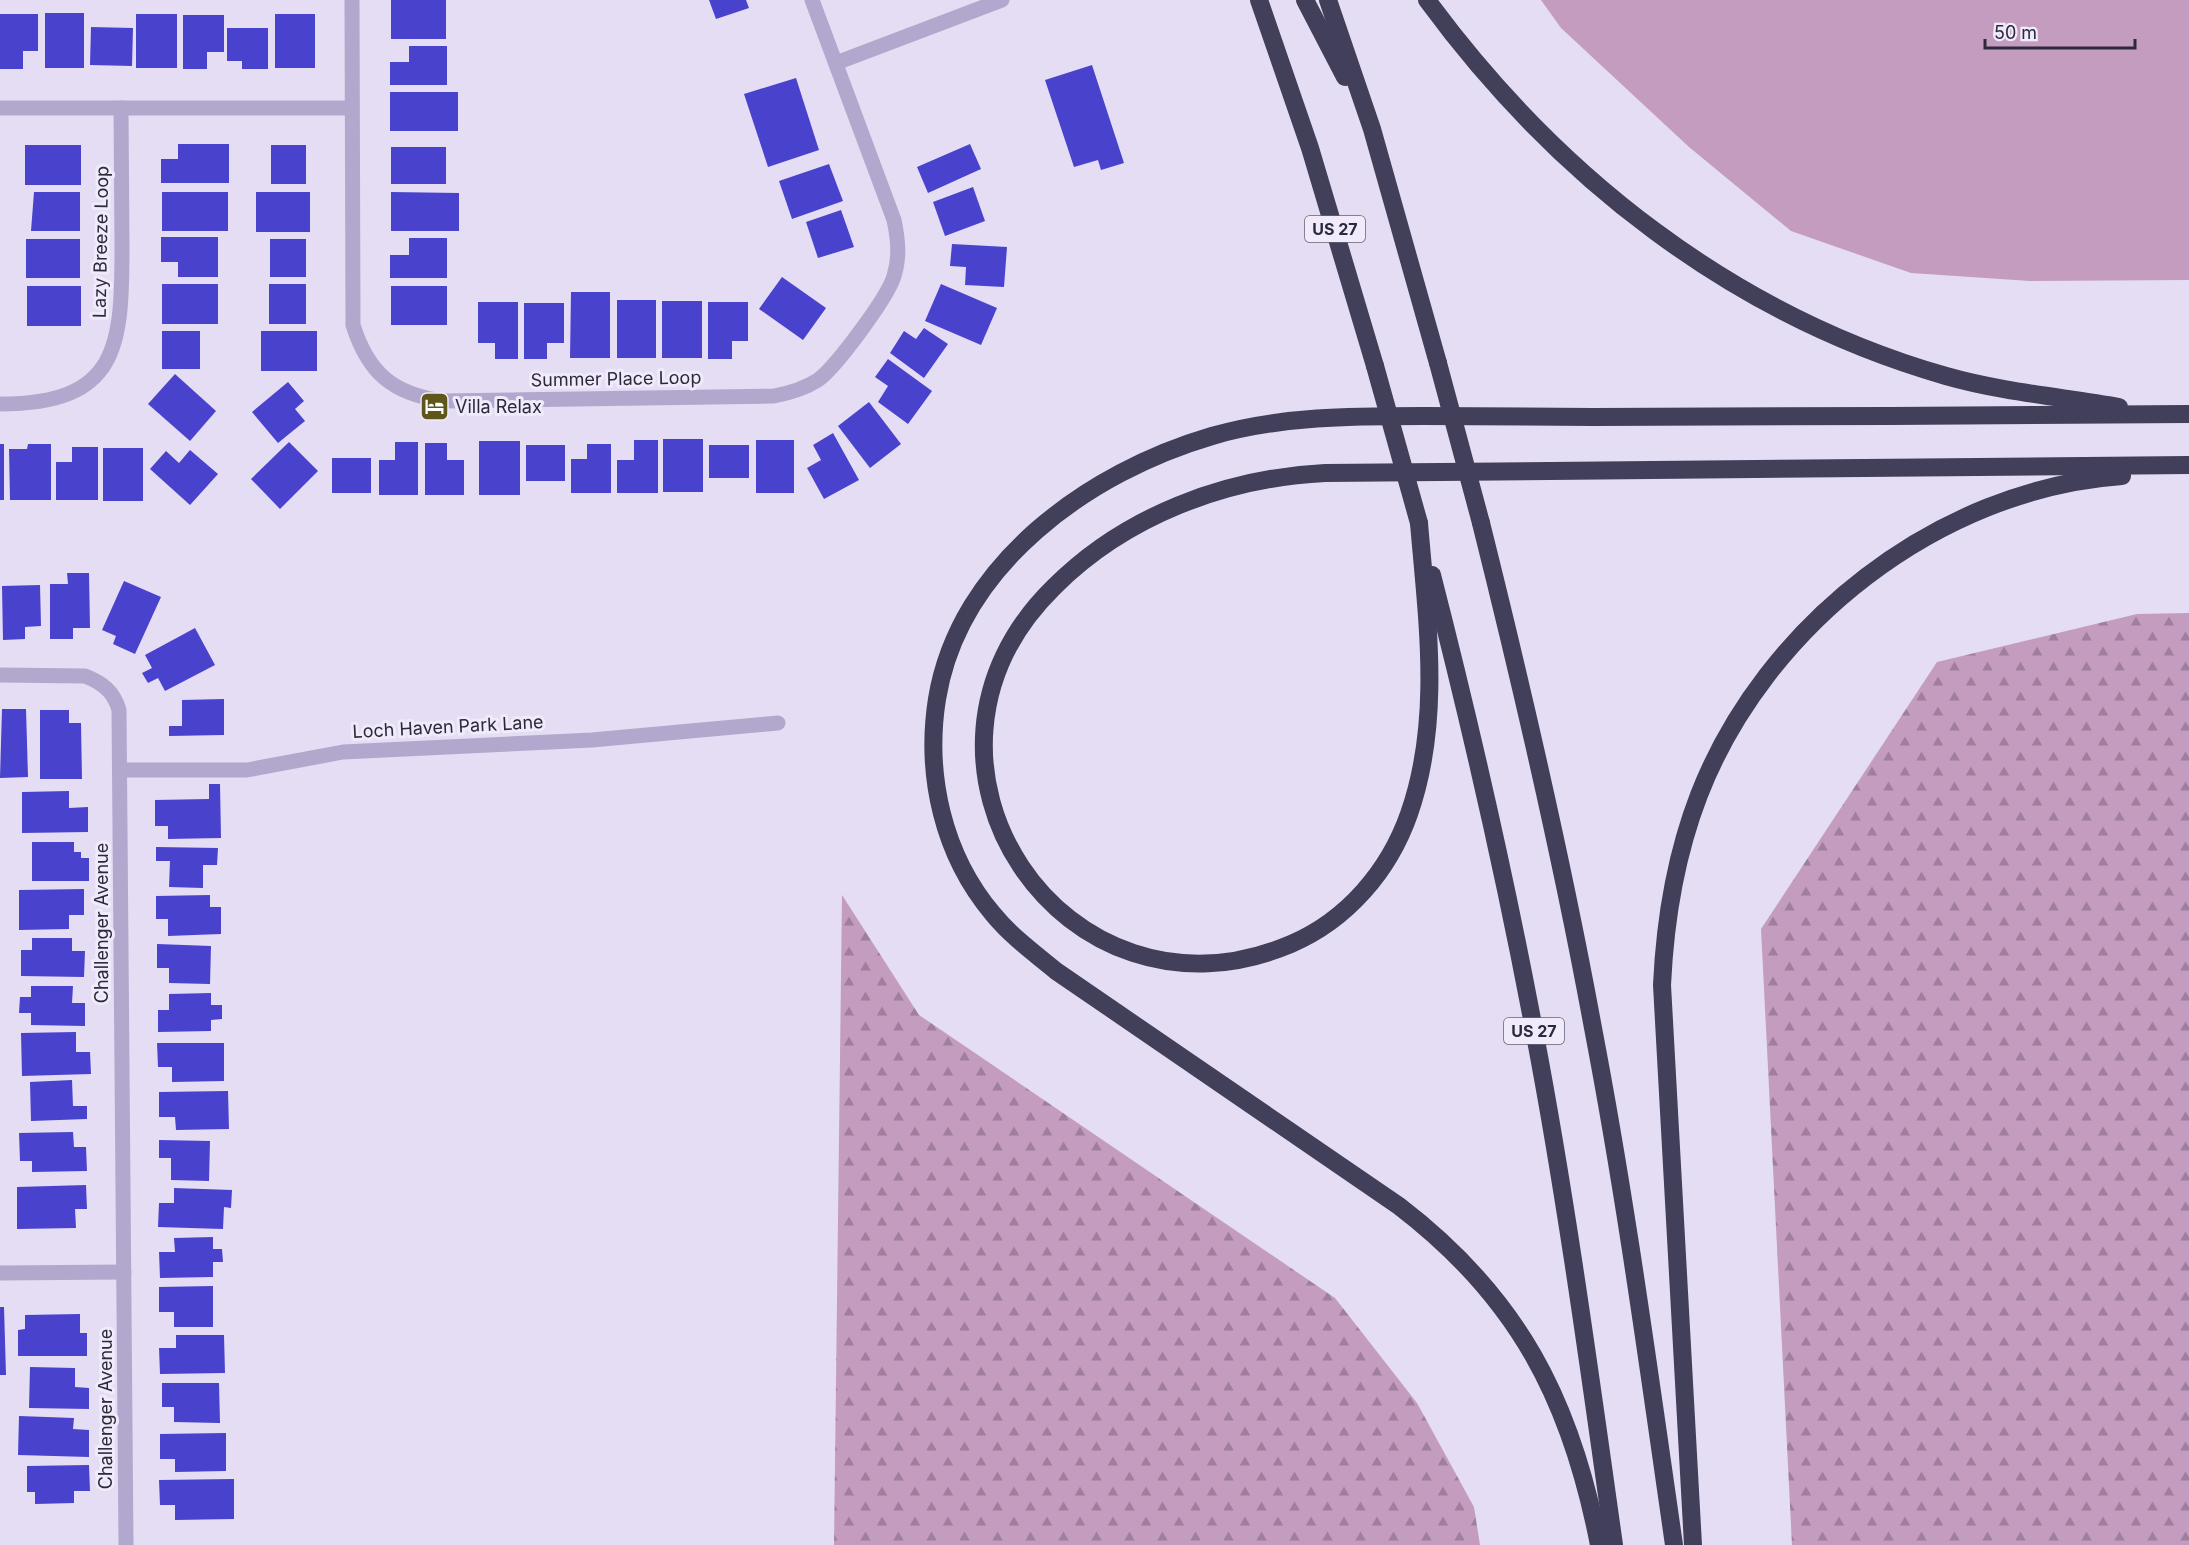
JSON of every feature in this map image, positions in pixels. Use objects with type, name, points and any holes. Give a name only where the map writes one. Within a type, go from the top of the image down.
[{"type":"highway","name":"US 27","points":[[1259,0],[1310,148],[1375,366],[1419,523],[1490,818],[1533,1024],[1572,1247],[1614,1545]]},
{"type":"highway","points":[[1305,0],[1372,129]]},
{"type":"highway","name":"US 27","points":[[1328,0],[1372,129],[1438,363],[1481,523],[1547,802],[1593,1028],[1631,1251],[1674,1545]]},
{"type":"highway","points":[[1427,0],[1515,107],[1594,184],[1676,248],[1756,299],[1866,349],[1948,376],[2169,414]]},
{"type":"highway","points":[[1599,1545],[1576,1448],[1561,1411],[1522,1338],[1476,1274],[1450,1248],[1400,1206],[1056,971],[1024,946],[994,916],[974,888],[947,833],[939,802],[934,764],[935,718],[939,687],[961,625],[981,593],[1004,563],[1042,526],[1086,494],[1122,473],[1170,451],[1218,434],[1260,425],[1301,419],[1406,416],[2010,417],[2189,414]]},
{"type":"highway","points":[[1419,523],[1430,667],[1427,740],[1409,814],[1396,845],[1378,875],[1358,898],[1330,922],[1303,939],[1272,952],[1239,961],[1206,964],[1171,962],[1135,954],[1102,940],[1074,923],[1052,904],[1017,861],[996,817],[989,792],[985,768],[985,721],[996,673],[1022,622],[1070,571],[1137,526],[1196,498],[1262,480],[1324,473],[2189,465]]},
{"type":"highway","points":[[1693,1545],[1662,985],[1664,949],[1674,875],[1685,835],[1712,766],[1735,723],[1758,689],[1817,620],[1850,590],[1921,540],[1993,505],[2032,492],[2108,477],[2189,470]]},
{"type":"street","name":"Summer Place Loop","points":[[352,0],[353,325],[367,359],[390,383],[423,398],[443,401],[774,396],[803,388],[829,371],[887,292],[898,258],[894,220],[812,0]]},
{"type":"street","points":[[836,63],[1002,0]]},
{"type":"street","points":[[0,108],[352,108]]},
{"type":"street","name":"Lazy Breeze Loop","points":[[0,404],[45,402],[63,397],[82,386],[99,372],[116,343],[122,310],[121,108]]},
{"type":"street","name":"Challenger Avenue","points":[[0,675],[74,674],[96,680],[112,693],[119,710],[126,1545]]},
{"type":"street","name":"Loch Haven Park Lane","points":[[120,770],[247,770],[343,752],[623,738],[778,723]]},
{"type":"street","points":[[0,1273],[124,1272]]},
{"type":"green space","points":[[1541,0],[2189,0],[2189,280],[2030,281],[1911,273],[1791,231],[1689,147],[1561,28]]},
{"type":"green space","points":[[2189,613],[2189,1545],[1792,1545],[1761,929],[1937,662],[2137,614]]},
{"type":"green space","points":[[842,895],[919,1015],[1335,1298],[1417,1403],[1474,1507],[1480,1545],[834,1545]]},
{"type":"building","points":[[391,0],[446,0],[446,39],[391,39]]},
{"type":"building","points":[[709,0],[746,0],[749,8],[716,19]]},
{"type":"building","points":[[45,13],[84,13],[84,68],[45,68]]},
{"type":"building","points":[[0,14],[38,14],[38,51],[23,51],[23,69],[0,69]]},
{"type":"building","points":[[136,14],[177,14],[177,68],[136,68]]},
{"type":"building","points":[[275,14],[315,14],[315,68],[275,68]]},
{"type":"building","points":[[183,15],[224,15],[224,52],[207,52],[207,69],[183,69]]},
{"type":"building","points":[[91,27],[133,28],[132,66],[90,65]]},
{"type":"building","points":[[227,28],[268,28],[268,69],[242,69],[242,61],[227,61]]},
{"type":"building","points":[[409,46],[447,46],[447,85],[390,85],[390,62],[409,62]]},
{"type":"building","points":[[1092,65],[1124,163],[1101,170],[1098,160],[1074,167],[1045,80]]},
{"type":"building","points":[[796,78],[819,150],[768,167],[744,94]]},
{"type":"building","points":[[390,92],[458,92],[458,131],[390,131]]},
{"type":"building","points":[[178,144],[229,144],[229,183],[161,183],[161,159],[178,159]]},
{"type":"building","points":[[970,144],[981,169],[928,193],[917,167]]},
{"type":"building","points":[[25,145],[81,145],[81,185],[25,185]]},
{"type":"building","points":[[271,145],[306,145],[306,184],[271,184]]},
{"type":"building","points":[[391,147],[446,147],[446,184],[391,184]]},
{"type":"building","points":[[829,164],[843,201],[792,219],[779,181]]},
{"type":"building","points":[[973,187],[985,221],[945,236],[933,202]]},
{"type":"building","points":[[34,192],[80,192],[80,231],[31,231]]},
{"type":"building","points":[[162,192],[228,192],[228,231],[162,231]]},
{"type":"building","points":[[256,192],[310,192],[310,232],[256,232]]},
{"type":"building","points":[[391,192],[459,193],[459,231],[391,231]]},
{"type":"building","points":[[841,210],[854,247],[818,258],[806,222]]},
{"type":"building","points":[[161,237],[218,237],[218,277],[178,277],[178,262],[161,262]]},
{"type":"building","points":[[409,238],[447,238],[447,278],[390,278],[390,255],[409,255]]},
{"type":"building","points":[[26,239],[80,239],[80,278],[26,278]]},
{"type":"building","points":[[270,239],[306,239],[306,277],[270,277]]},
{"type":"building","points":[[952,244],[1007,247],[1004,287],[965,285],[966,267],[950,266]]},
{"type":"building","points":[[782,277],[826,308],[803,340],[759,309]]},
{"type":"building","points":[[162,284],[218,284],[218,324],[162,324]]},
{"type":"building","points":[[269,284],[306,284],[306,324],[269,324]]},
{"type":"building","points":[[941,284],[997,308],[981,345],[925,321]]},
{"type":"building","points":[[27,286],[81,286],[81,326],[27,326]]},
{"type":"building","points":[[391,286],[447,286],[447,325],[391,325]]},
{"type":"building","points":[[571,292],[610,292],[610,358],[570,358]]},
{"type":"building","points":[[617,300],[656,300],[656,358],[617,358]]},
{"type":"building","points":[[662,301],[702,301],[702,358],[662,358]]},
{"type":"building","points":[[478,302],[518,302],[518,359],[495,359],[495,343],[478,343]]},
{"type":"building","points":[[708,302],[748,302],[748,341],[732,341],[732,359],[708,359]]},
{"type":"building","points":[[524,303],[564,303],[564,343],[547,343],[547,359],[524,359]]},
{"type":"building","points":[[924,328],[948,344],[924,378],[890,353],[904,331],[916,339]]},
{"type":"building","points":[[162,331],[200,331],[200,369],[162,369]]},
{"type":"building","points":[[261,331],[317,331],[317,371],[261,371]]},
{"type":"building","points":[[888,359],[932,391],[908,424],[878,402],[888,386],[875,377]]},
{"type":"building","points":[[175,374],[216,411],[190,441],[148,404]]},
{"type":"building","points":[[288,382],[304,401],[295,409],[305,421],[278,443],[252,412]]},
{"type":"building","points":[[869,402],[901,444],[870,468],[838,426]]},
{"type":"building","points":[[833,433],[859,480],[824,499],[807,468],[821,460],[813,445]]},
{"type":"building","points":[[663,439],[703,439],[703,492],[663,492]]},
{"type":"building","points":[[634,440],[658,440],[658,493],[617,493],[617,460],[634,460]]},
{"type":"building","points":[[756,440],[794,440],[794,493],[756,493]]},
{"type":"building","points":[[479,441],[520,441],[520,495],[479,495]]},
{"type":"building","points":[[289,442],[318,471],[280,509],[251,479]]},
{"type":"building","points":[[395,442],[418,442],[418,495],[379,495],[379,460],[395,460]]},
{"type":"building","points":[[425,443],[447,443],[447,460],[464,460],[464,495],[425,495]]},
{"type":"building","points":[[0,444],[4,444],[4,500],[0,500]]},
{"type":"building","points":[[28,444],[51,444],[51,500],[10,500],[9,449],[27,449]]},
{"type":"building","points":[[587,444],[611,444],[611,493],[571,493],[571,459],[587,459]]},
{"type":"building","points":[[526,445],[565,445],[565,481],[526,481]]},
{"type":"building","points":[[709,445],[749,445],[749,478],[709,478]]},
{"type":"building","points":[[72,447],[98,447],[98,500],[56,500],[56,462],[72,462]]},
{"type":"building","points":[[103,448],[143,448],[143,501],[103,501]]},
{"type":"building","points":[[190,450],[218,474],[190,505],[150,469],[166,451],[179,463]]},
{"type":"building","points":[[332,458],[371,458],[371,493],[332,493]]},
{"type":"building","points":[[67,573],[89,573],[90,628],[73,628],[73,639],[50,639],[50,584],[68,584]]},
{"type":"building","points":[[124,581],[161,597],[135,654],[113,644],[116,636],[102,630]]},
{"type":"building","points":[[40,585],[41,626],[25,627],[25,639],[3,640],[2,586]]},
{"type":"building","points":[[195,628],[215,665],[165,691],[158,678],[148,683],[142,673],[152,668],[145,655]]},
{"type":"building","points":[[224,699],[224,735],[169,736],[169,726],[182,726],[182,700]]},
{"type":"building","points":[[2,709],[26,709],[28,777],[0,778]]},
{"type":"building","points":[[40,710],[69,710],[69,723],[81,723],[82,779],[40,779]]},
{"type":"building","points":[[209,784],[220,784],[221,838],[168,839],[168,826],[155,826],[155,800],[209,799]]},
{"type":"building","points":[[69,791],[69,808],[88,807],[88,832],[22,833],[22,792]]},
{"type":"building","points":[[32,842],[74,842],[74,852],[81,852],[81,858],[89,858],[89,881],[32,881]]},
{"type":"building","points":[[156,847],[218,848],[217,865],[203,865],[203,888],[169,887],[170,861],[156,861]]},
{"type":"building","points":[[84,889],[84,915],[69,915],[69,929],[19,930],[19,890]]},
{"type":"building","points":[[210,895],[210,907],[221,907],[221,934],[168,936],[168,919],[156,919],[156,896]]},
{"type":"building","points":[[32,938],[72,938],[72,951],[85,951],[84,977],[21,976],[21,950],[32,950]]},
{"type":"building","points":[[157,944],[211,946],[210,984],[169,983],[169,968],[157,968]]},
{"type":"building","points":[[31,986],[73,986],[72,1003],[85,1003],[85,1026],[31,1025],[31,1013],[19,1013],[20,997],[31,997]]},
{"type":"building","points":[[211,993],[211,1005],[222,1005],[222,1019],[211,1020],[211,1031],[158,1032],[158,1010],[169,1010],[169,994]]},
{"type":"building","points":[[76,1032],[76,1052],[90,1052],[91,1074],[22,1076],[21,1033]]},
{"type":"building","points":[[157,1043],[224,1043],[224,1081],[172,1082],[172,1067],[158,1067]]},
{"type":"building","points":[[72,1080],[73,1106],[87,1106],[87,1119],[31,1121],[30,1082]]},
{"type":"building","points":[[228,1091],[229,1129],[176,1130],[175,1117],[159,1117],[159,1092]]},
{"type":"building","points":[[73,1132],[74,1147],[86,1147],[87,1171],[32,1172],[32,1161],[20,1161],[19,1133]]},
{"type":"building","points":[[159,1140],[210,1141],[209,1181],[171,1180],[171,1158],[159,1158]]},
{"type":"building","points":[[86,1185],[87,1209],[75,1209],[76,1228],[17,1229],[17,1187]]},
{"type":"building","points":[[174,1188],[232,1190],[231,1208],[224,1207],[223,1229],[158,1227],[159,1203],[174,1203]]},
{"type":"building","points":[[213,1237],[213,1249],[222,1249],[223,1262],[213,1262],[213,1277],[160,1278],[159,1252],[175,1252],[174,1238]]},
{"type":"building","points":[[213,1286],[213,1327],[174,1327],[174,1312],[159,1312],[159,1287]]},
{"type":"building","points":[[0,1307],[4,1307],[6,1375],[0,1375]]},
{"type":"building","points":[[80,1314],[80,1333],[87,1333],[87,1356],[18,1356],[18,1330],[25,1329],[25,1315]]},
{"type":"building","points":[[176,1335],[224,1335],[225,1373],[160,1374],[159,1348],[176,1348]]},
{"type":"building","points":[[30,1367],[75,1368],[75,1387],[89,1388],[89,1409],[29,1408]]},
{"type":"building","points":[[162,1383],[219,1383],[220,1423],[174,1422],[174,1407],[162,1407]]},
{"type":"building","points":[[19,1416],[74,1418],[73,1429],[89,1430],[89,1457],[18,1455]]},
{"type":"building","points":[[226,1433],[226,1471],[175,1472],[175,1459],[160,1459],[160,1434]]},
{"type":"building","points":[[89,1465],[90,1491],[74,1491],[74,1503],[35,1504],[35,1492],[27,1492],[27,1466]]},
{"type":"building","points":[[234,1479],[234,1519],[175,1520],[175,1505],[160,1505],[159,1480]]},
{"type":"place","name":"Villa Relax","points":[[434,407]]}]
